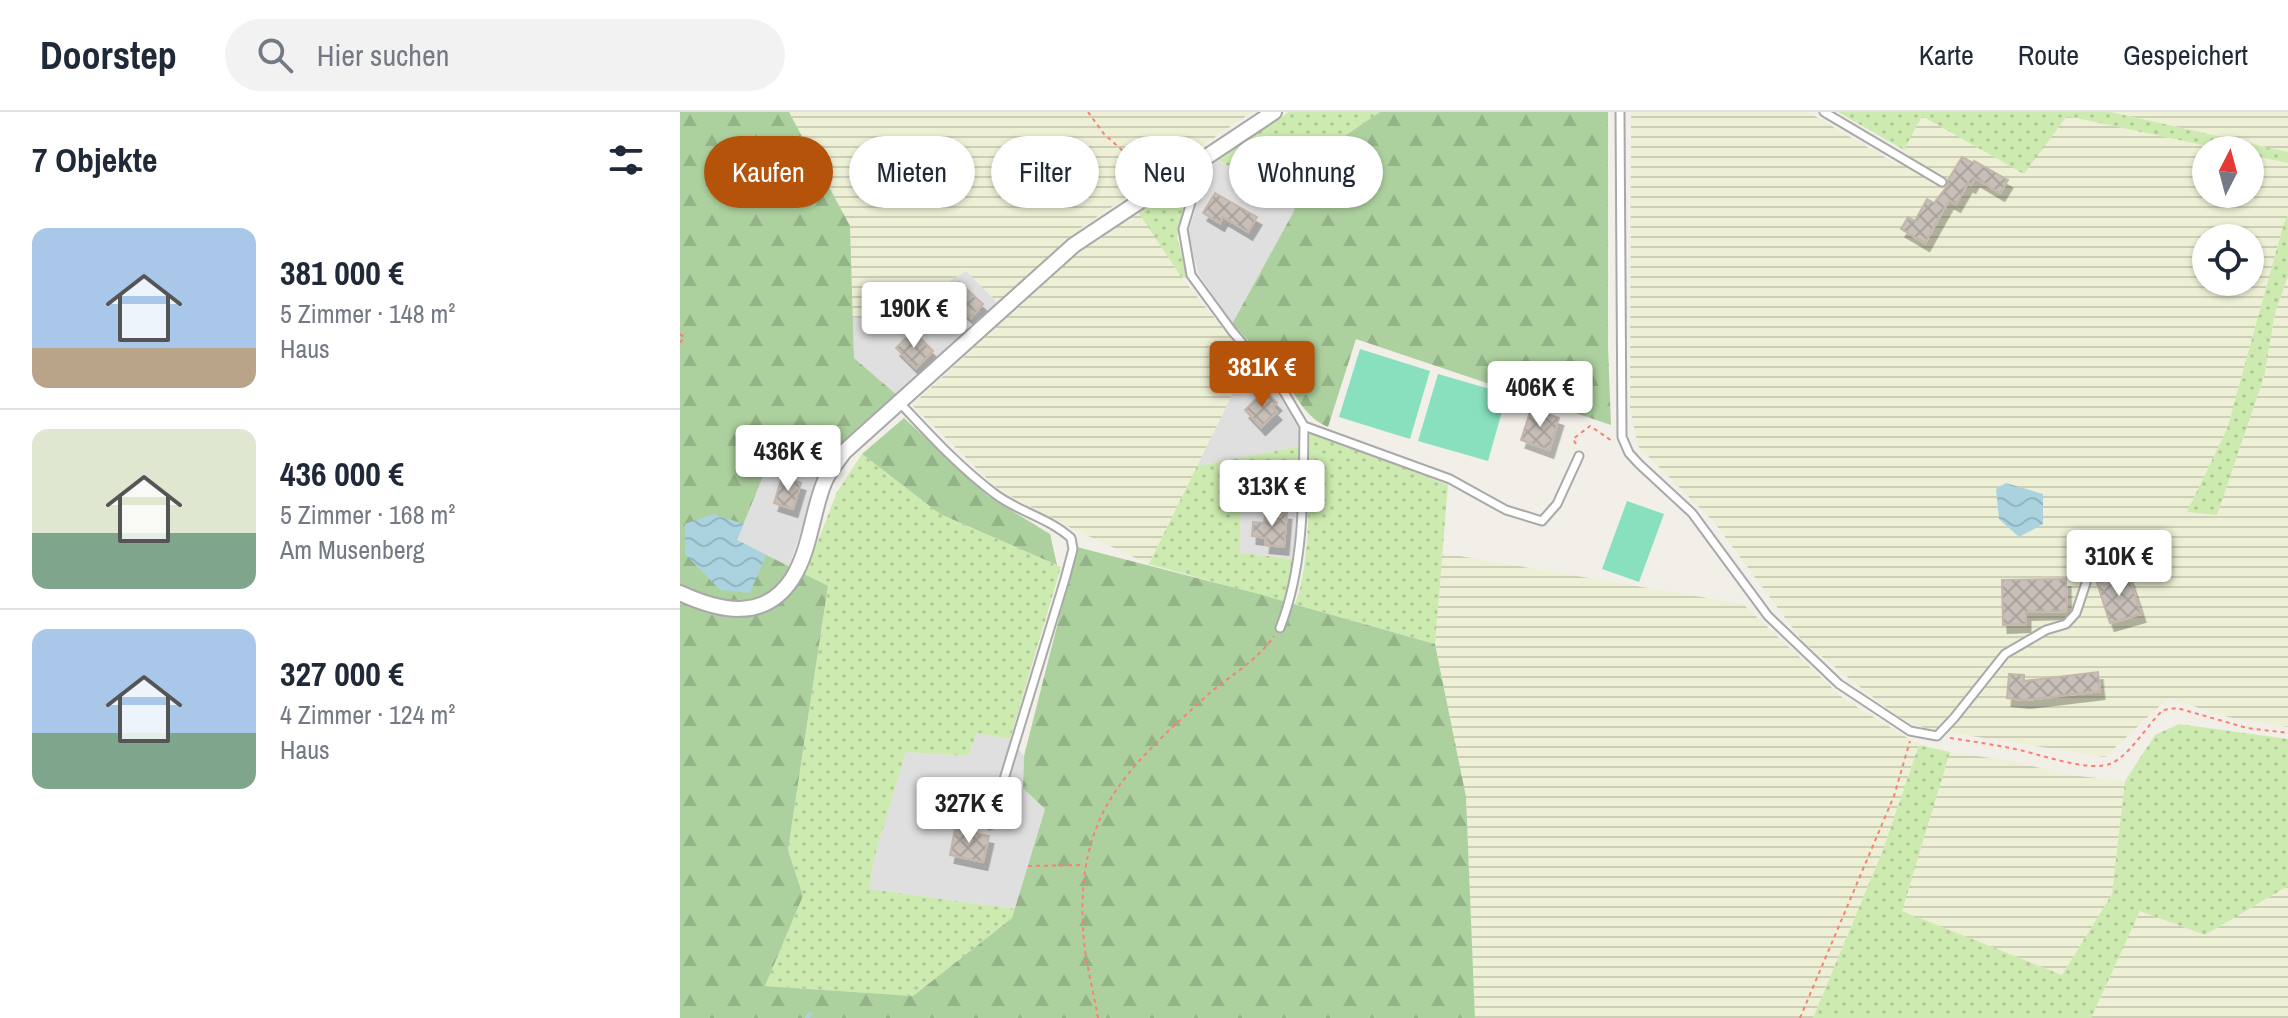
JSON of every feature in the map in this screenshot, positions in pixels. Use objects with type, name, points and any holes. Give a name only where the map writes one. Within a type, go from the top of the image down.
[{"type":"street","points":[[1213,153],[1274,112]]},
{"type":"street","points":[[680,593],[723,609],[740,610],[769,600],[782,590],[799,564],[825,481],[844,452],[1074,245],[1128,208]]},
{"type":"lane","points":[[1620,112],[1622,437],[1629,453],[1692,513],[1768,616],[1839,684],[1910,731],[1937,736],[2005,654],[2046,630],[2066,624],[2076,613],[2086,583]]},
{"type":"lane","points":[[1824,112],[1942,182]]},
{"type":"lane","points":[[1189,208],[1183,229],[1191,275],[1232,331],[1284,392],[1304,426],[1299,560],[1280,628]]},
{"type":"lane","points":[[898,401],[945,450],[994,493],[1018,509],[1059,527],[1071,538],[1073,549],[1065,579],[990,825]]},
{"type":"lane","points":[[1304,426],[1450,479],[1506,510],[1542,521],[1557,504],[1579,456]]},
{"type":"path","points":[[1088,112],[1115,144]]},
{"type":"path","points":[[680,334],[684,337],[680,343]]},
{"type":"path","points":[[1579,456],[1581,452],[1573,439],[1590,426],[1629,453]]},
{"type":"path","points":[[1098,1018],[1083,929],[1085,865],[1098,820],[1119,784],[1156,743],[1214,688],[1265,649],[1280,628]]},
{"type":"path","points":[[1937,736],[2014,748],[2068,763],[2110,765],[2128,752],[2144,728],[2163,710],[2177,708],[2247,728],[2288,733]]},
{"type":"path","points":[[1800,1018],[1894,796],[1909,747],[1910,731]]},
{"type":"path","points":[[1028,866],[1085,865]]},
{"type":"shaded area","points":[[1217,159],[1229,167],[1229,208],[1295,209],[1232,324],[1198,273],[1188,232],[1196,208],[1213,208],[1213,165]]},
{"type":"shaded area","points":[[966,271],[998,303],[898,396],[854,358],[852,317],[884,322]]},
{"type":"shaded area","points":[[1249,360],[1298,425],[1300,446],[1197,466]]},
{"type":"shaded area","points":[[775,447],[841,448],[816,485],[789,567],[737,540]]},
{"type":"shaded area","points":[[1298,469],[1294,559],[1240,553],[1241,477]]},
{"type":"shaded area","points":[[977,733],[1010,739],[1024,756],[1023,788],[1045,808],[1015,909],[870,889],[873,861],[906,752],[967,756]]},
{"type":"green space","points":[[680,112],[789,112],[802,136],[704,136],[704,208],[833,208],[833,194],[850,226],[854,358],[898,396],[841,448],[775,447],[737,540],[828,586],[788,850],[803,896],[765,986],[913,996],[1012,918],[1045,809],[1023,788],[1024,756],[1077,547],[1435,644],[1466,797],[1475,1018],[680,1018]]},
{"type":"green space","points":[[789,112],[1252,112],[1213,138],[1115,136],[1115,205],[1082,227],[998,303],[966,271],[884,322],[852,317],[850,226],[833,194],[833,136],[802,136]]},
{"type":"green space","points":[[1289,112],[1380,112],[1345,136],[1252,136]]},
{"type":"green space","points":[[1380,112],[1608,112],[1611,425],[1356,339],[1328,427],[1307,411],[1276,369],[1232,324],[1293,208],[1383,208],[1383,136],[1345,136]]},
{"type":"green space","points":[[1631,112],[1808,112],[1896,164],[1922,116],[2024,173],[2067,116],[2192,143],[2192,208],[2264,208],[2264,158],[2288,163],[2288,215],[2264,295],[2264,224],[2192,224],[2192,296],[2264,296],[2227,429],[2187,512],[2217,514],[2264,377],[2275,313],[2288,276],[2288,727],[2228,717],[2168,698],[2105,757],[1927,729],[1897,716],[1803,642],[1714,522],[1638,446],[1630,408]]},
{"type":"green space","points":[[1838,112],[2111,112],[2217,136],[2192,136],[2192,143],[2067,116],[2024,174],[1922,116],[1904,150]]},
{"type":"green space","points":[[2111,112],[2288,112],[2288,152],[2264,147],[2264,136],[2217,136]]},
{"type":"green space","points":[[2264,147],[2288,152],[2288,163],[2264,158]]},
{"type":"green space","points":[[1229,151],[1229,167],[1217,159]]},
{"type":"green space","points":[[1145,208],[1184,208],[1177,237],[1188,278],[1182,278],[1138,212]]},
{"type":"green space","points":[[1138,212],[1182,278],[1249,360],[1149,564],[999,490],[912,405],[1077,252]]},
{"type":"green space","points":[[2288,215],[2288,276],[2275,313],[2264,377],[2217,515],[2187,512],[2227,429]]},
{"type":"green space","points":[[1360,349],[1430,371],[1410,439],[1339,417]]},
{"type":"green space","points":[[1438,374],[1507,394],[1488,461],[1418,441]]},
{"type":"green space","points":[[904,418],[988,496],[1050,534],[1057,565],[940,514],[862,454]]},
{"type":"green space","points":[[1310,433],[1448,485],[1435,644],[1295,604],[1307,544]]},
{"type":"green space","points":[[1300,446],[1298,469],[1241,477],[1240,553],[1294,559],[1292,583],[1286,602],[1149,564],[1197,466]]},
{"type":"green space","points":[[862,454],[940,514],[1061,567],[1010,739],[977,733],[968,756],[906,752],[873,862],[870,889],[1015,909],[1012,918],[913,996],[765,986],[803,896],[788,850],[828,587],[805,574],[837,492]]},
{"type":"green space","points":[[1627,501],[1664,514],[1639,582],[1602,569]]},
{"type":"green space","points":[[1442,553],[1743,604],[1844,699],[1919,745],[1883,850],[1813,1018],[1475,1018],[1466,797],[1435,644]]},
{"type":"green space","points":[[2179,724],[2288,739],[2288,886],[2205,935],[2140,911],[2091,1018],[1813,1018],[1883,850],[1919,745],[1950,752],[1902,911],[2062,975],[2112,894],[2125,781],[2155,735]]},
{"type":"green space","points":[[1950,752],[2011,761],[2070,775],[2125,781],[2112,894],[2062,975],[1901,911]]},
{"type":"green space","points":[[2288,886],[2288,1018],[2091,1018],[2140,911],[2205,935]]},
{"type":"water","points":[[2006,483],[2043,494],[2043,524],[2019,537],[1999,519],[1996,489]]},
{"type":"water","points":[[713,514],[744,524],[737,540],[766,555],[750,593],[720,590],[685,554],[685,524]]},
{"type":"building","points":[[1962,157],[2008,180],[2000,193],[1975,178],[1971,185],[1968,183],[1956,204],[1949,200],[1925,243],[1901,229],[1908,217],[1915,221],[1927,199],[1934,203],[1948,185]]},
{"type":"building","points":[[1215,193],[1229,201],[1229,208],[1241,208],[1257,217],[1248,232],[1223,217],[1220,223],[1203,213],[1206,208],[1213,208]]},
{"type":"building","points":[[959,282],[983,304],[971,318],[947,296]]},
{"type":"building","points":[[913,331],[933,351],[916,368],[896,348]]},
{"type":"building","points":[[1265,390],[1277,403],[1272,407],[1277,412],[1261,427],[1245,410]]},
{"type":"building","points":[[1531,409],[1559,418],[1549,450],[1521,440]]},
{"type":"building","points":[[782,477],[801,483],[793,509],[774,503]]},
{"type":"building","points":[[1266,510],[1287,512],[1284,547],[1265,545],[1266,538],[1252,536],[1253,522],[1264,523]]},
{"type":"building","points":[[2128,574],[2141,614],[2110,623],[2097,583]]},
{"type":"building","points":[[2066,579],[2067,611],[2026,612],[2026,624],[2003,625],[2002,580]]},
{"type":"building","points":[[2098,672],[2100,691],[2025,700],[2007,698],[2009,674],[2024,675],[2024,681]]},
{"type":"building","points":[[955,829],[989,836],[983,862],[950,855]]},
{"type":"waterway","points":[[807,1018],[810,1014]]}]
